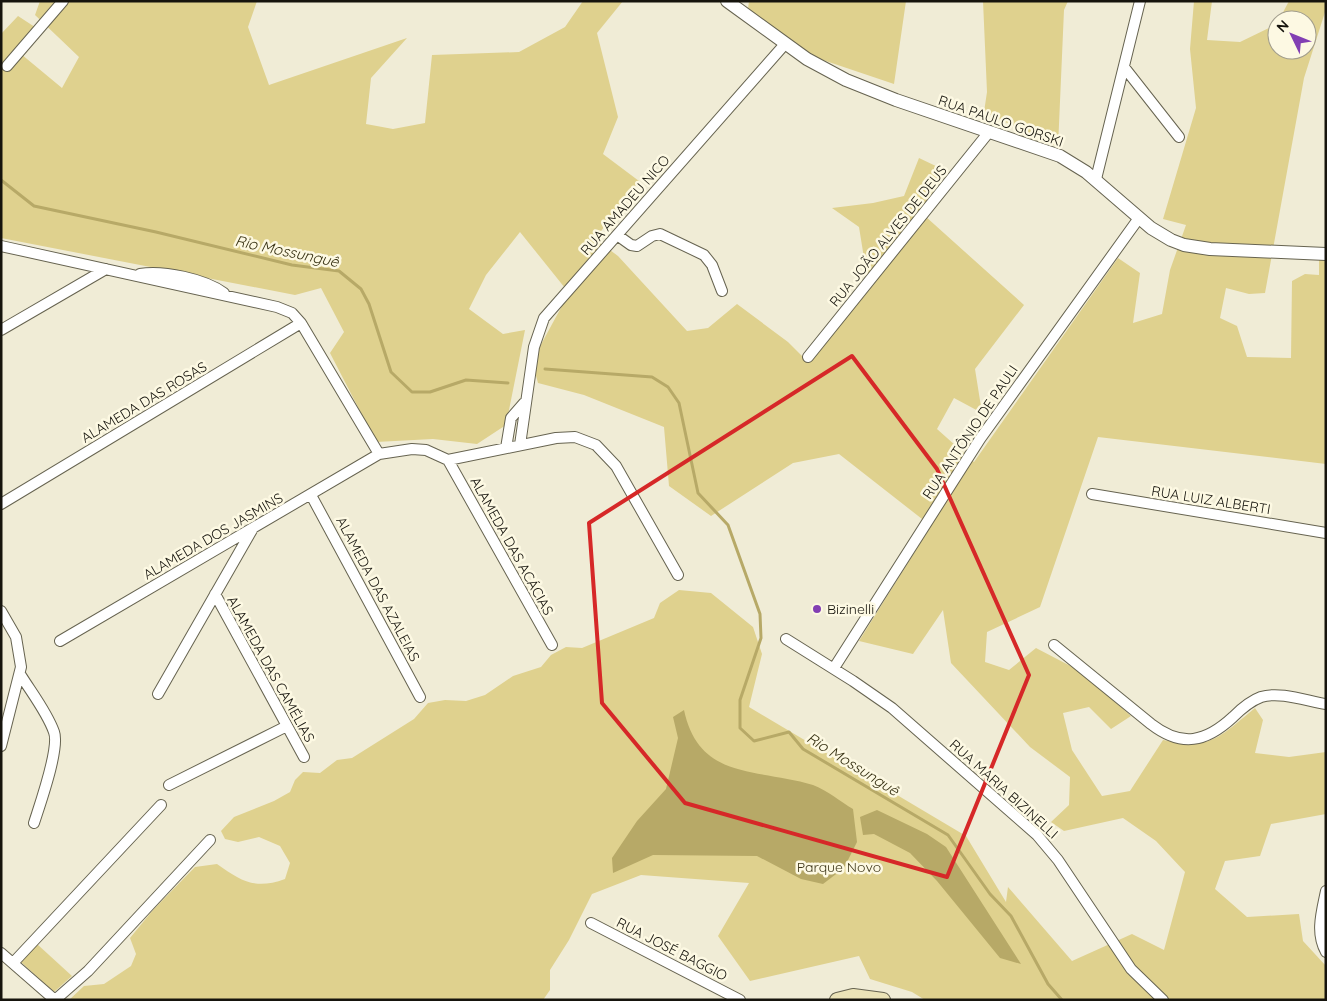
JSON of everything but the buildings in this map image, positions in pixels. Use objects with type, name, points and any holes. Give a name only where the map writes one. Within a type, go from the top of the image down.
[{"type":"main road","points":[[837,1000],[864,996],[883,1000]]},
{"type":"street","points":[[7,66],[63,1]]},
{"type":"street","name":"RUA PAULO GORSKI","points":[[727,1],[741,6],[785,44],[807,59],[846,80],[1055,154],[1096,179],[1161,235],[1184,245],[1197,248],[1326,254]]},
{"type":"street","points":[[1096,179],[1140,1]]},
{"type":"street","name":"RUA AMADEU NICO","points":[[520,445],[524,403],[540,325],[785,44]]},
{"type":"street","points":[[1124,67],[1179,137]]},
{"type":"street","name":"RUA JOÃO ALVES DE DEUS","points":[[808,357],[989,132]]},
{"type":"street","name":"RUA ANTÔNIO DE PAULI","points":[[834,668],[975,447],[1139,218]]},
{"type":"street","points":[[617,235],[631,245],[637,246],[652,236],[660,234],[704,255],[712,265],[722,291]]},
{"type":"street","points":[[1,246],[132,275],[154,272],[213,285],[226,295],[285,309],[300,323],[379,454],[396,451],[426,450],[448,460],[556,438],[575,437],[587,440],[603,450],[616,466],[678,575]]},
{"type":"street","points":[[1,330],[106,268]]},
{"type":"street","name":"ALAMEDA DAS ROSAS","points":[[1,504],[300,323]]},
{"type":"street","name":"RUA AMADEU NICO","points":[[506,448],[511,418],[524,403]]},
{"type":"street","name":"ALAMEDA DOS JASMINS","points":[[60,641],[379,454]]},
{"type":"street","name":"ALAMEDA DAS ACÁCIAS","points":[[448,460],[552,645]]},
{"type":"street","name":"RUA LUIZ ALBERTI","points":[[1092,494],[1326,532]]},
{"type":"street","name":"ALAMEDA DAS AZALEIAS","points":[[311,495],[420,697]]},
{"type":"street","points":[[158,694],[252,529]]},
{"type":"street","name":"ALAMEDA DAS CAMÉLIAS","points":[[215,594],[304,757]]},
{"type":"street","points":[[1,611],[20,648],[20,674],[1,746]]},
{"type":"street","name":"RUA MARIA BIZINELLI","points":[[786,639],[834,668],[892,708],[1037,835],[1058,860],[1131,969],[1163,1000]]},
{"type":"street","points":[[1054,645],[1151,724],[1162,732],[1176,738],[1188,740],[1210,736],[1251,702],[1262,696],[1275,695],[1326,704]]},
{"type":"street","points":[[20,674],[52,726],[56,737],[34,823]]},
{"type":"street","points":[[169,785],[287,726]]},
{"type":"street","points":[[13,963],[160,805]]},
{"type":"street","points":[[1,953],[55,1000],[84,975],[210,840]]},
{"type":"street","points":[[1326,890],[1320,922],[1320,936],[1326,952]]},
{"type":"street","name":"RUA JOSÉ BAGGIO","points":[[591,923],[740,1000]]},
{"type":"highlighted area","points":[[852,356],[937,469],[1029,675],[947,877],[685,803],[602,703],[589,523]]},
{"type":"green space","name":"Parque Novo","points":[[40,1],[257,1],[248,27],[269,85],[407,38],[371,78],[366,124],[393,129],[425,123],[432,55],[519,52],[565,27],[583,1],[623,1],[597,33],[618,117],[603,154],[639,181],[595,239],[618,256],[687,331],[708,328],[737,304],[788,342],[808,362],[869,289],[859,227],[832,208],[873,203],[904,196],[919,158],[940,168],[925,216],[1024,305],[975,369],[982,413],[954,398],[937,429],[974,462],[1118,258],[1140,273],[1133,323],[1162,314],[1170,270],[1186,225],[1163,219],[1196,108],[1190,49],[1194,1],[1212,1],[1207,40],[1240,42],[1267,29],[1267,60],[1310,60],[1304,78],[1265,293],[1249,294],[1226,288],[1220,318],[1237,326],[1247,357],[1291,358],[1292,281],[1305,274],[1319,275],[1319,259],[1326,259],[1326,464],[1098,437],[1040,607],[987,632],[985,662],[1009,670],[1036,648],[1080,671],[1131,716],[1111,729],[1089,707],[1063,713],[1072,750],[1102,796],[1130,791],[1163,740],[1193,743],[1214,739],[1255,708],[1263,720],[1255,753],[1289,757],[1326,752],[1326,814],[1271,824],[1260,856],[1225,861],[1215,889],[1247,917],[1299,914],[1303,941],[1326,966],[1326,1000],[925,1000],[912,992],[870,979],[859,956],[750,981],[718,936],[749,883],[641,875],[592,894],[569,940],[550,970],[550,990],[543,1000],[69,1000],[84,986],[104,984],[131,966],[136,954],[130,938],[153,910],[195,867],[217,864],[241,879],[257,884],[285,879],[290,863],[280,846],[259,837],[238,842],[225,839],[221,831],[234,817],[274,801],[290,792],[295,780],[303,772],[320,773],[337,760],[352,758],[414,719],[428,703],[445,700],[466,701],[485,695],[513,676],[541,667],[551,655],[566,647],[582,648],[654,618],[660,603],[679,590],[711,593],[753,627],[762,654],[749,707],[966,836],[1006,902],[1008,887],[1072,961],[1132,934],[1164,950],[1185,872],[1156,841],[1123,818],[1064,831],[1051,822],[1069,805],[1070,777],[1030,747],[951,663],[943,610],[913,654],[859,641],[931,526],[839,454],[793,463],[711,516],[669,486],[664,427],[584,395],[538,383],[532,361],[569,293],[520,232],[486,275],[469,309],[503,334],[525,330],[506,425],[477,444],[433,439],[376,442],[330,353],[344,332],[321,288],[295,295],[1,238],[1,34],[18,16],[41,31],[21,54],[62,88],[79,57],[35,15]]},
{"type":"green space","points":[[749,1],[906,1],[894,84],[811,56],[748,9]]},
{"type":"green space","points":[[983,1],[1068,1],[1064,10],[1058,147],[984,112],[987,92]]},
{"type":"green space","points":[[1289,1],[1326,1],[1326,9],[1317,37],[1317,10],[1284,10]]},
{"type":"green space","points":[[37,944],[72,976],[54,992],[21,962]]},
{"type":"shaded area","points":[[684,710],[692,733],[703,749],[717,760],[734,768],[752,773],[813,785],[853,809],[857,842],[844,868],[823,884],[801,879],[757,856],[653,855],[613,873],[612,858],[637,821],[666,789],[678,738],[673,717]]},
{"type":"shaded area","points":[[877,810],[927,834],[946,847],[1021,964],[1000,958],[937,881],[910,853],[874,834],[863,835],[860,817]]},
{"type":"waterway","name":"Rio Mossunguê","points":[[1,180],[34,206],[156,232],[292,265],[339,271],[361,289],[369,304],[391,372],[412,392],[430,392],[466,380],[508,383]]},
{"type":"waterway","name":"Rio Mossunguê","points":[[545,369],[652,377],[668,387],[679,403],[698,493],[728,525],[760,614],[761,638],[740,700],[740,728],[754,741],[789,732],[803,749],[948,835],[990,894],[1011,916],[1048,984],[1062,1000]]},
{"type":"place","name":"Bizinelli","points":[[817,609]]}]
